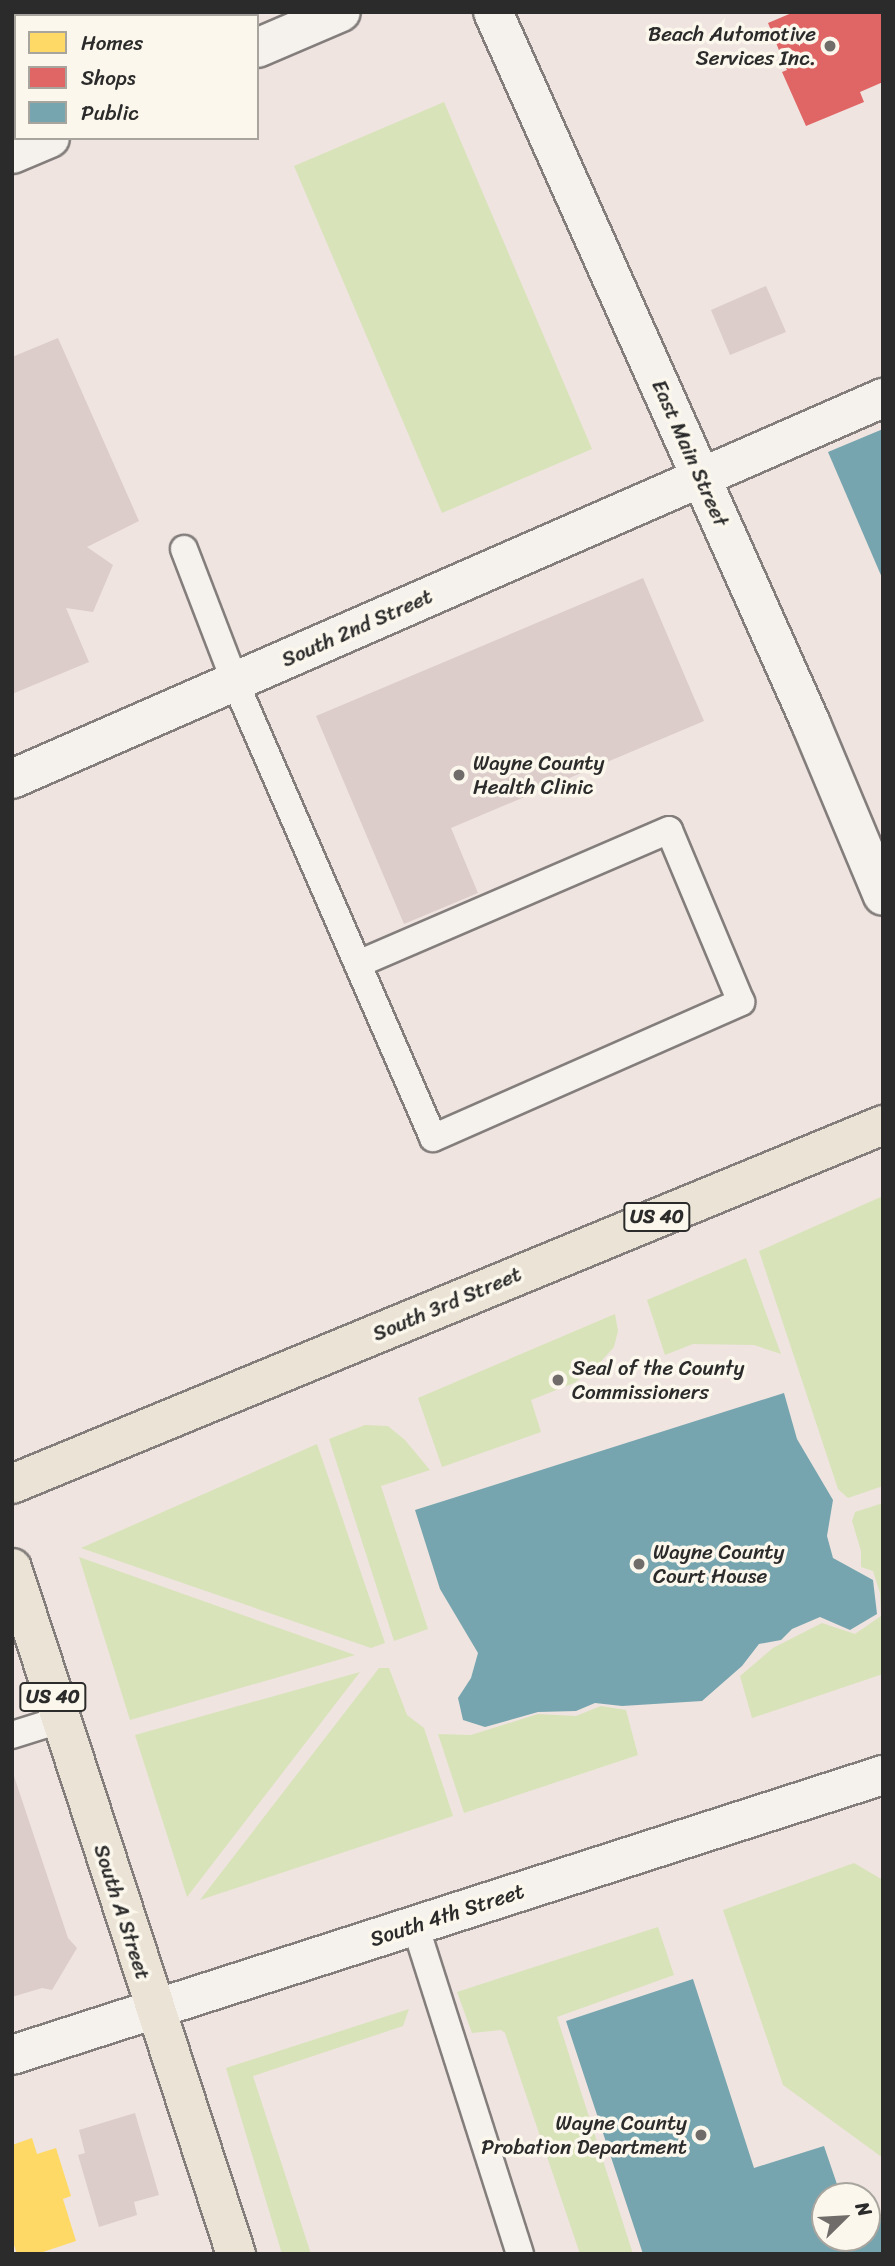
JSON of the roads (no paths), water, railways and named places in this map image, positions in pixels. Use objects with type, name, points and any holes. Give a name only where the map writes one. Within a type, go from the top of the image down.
[{"type":"main road","name":"South 3rd Street","points":[[12,1484],[883,1125]]},
{"type":"main road","name":"South A Street","points":[[12,1569],[236,2254]]},
{"type":"street","points":[[259,47],[341,12]]},
{"type":"street","name":"East Main Street","points":[[493,12],[811,724],[883,896]]},
{"type":"street","points":[[12,154],[45,140]]},
{"type":"street","name":"South 2nd Street","points":[[12,779],[883,398]]},
{"type":"street","name":"South 4th Street","points":[[12,2055],[883,1775]]},
{"type":"lane","points":[[184,550],[235,682],[433,1138],[741,1002],[669,830],[358,964]]},
{"type":"lane","points":[[12,1735],[60,1720]]},
{"type":"lane","points":[[415,1926],[520,2254]]},
{"type":"place","name":"Beach Automotive Services Inc.","points":[[830,46]]},
{"type":"place","name":"Wayne County Health Clinic","points":[[459,775]]},
{"type":"place","name":"Seal of the County Commissioners","points":[[558,1380]]},
{"type":"place","name":"Wayne County Court House","points":[[639,1564]]},
{"type":"place","name":"Wayne County Probation Department","points":[[701,2135]]}]
